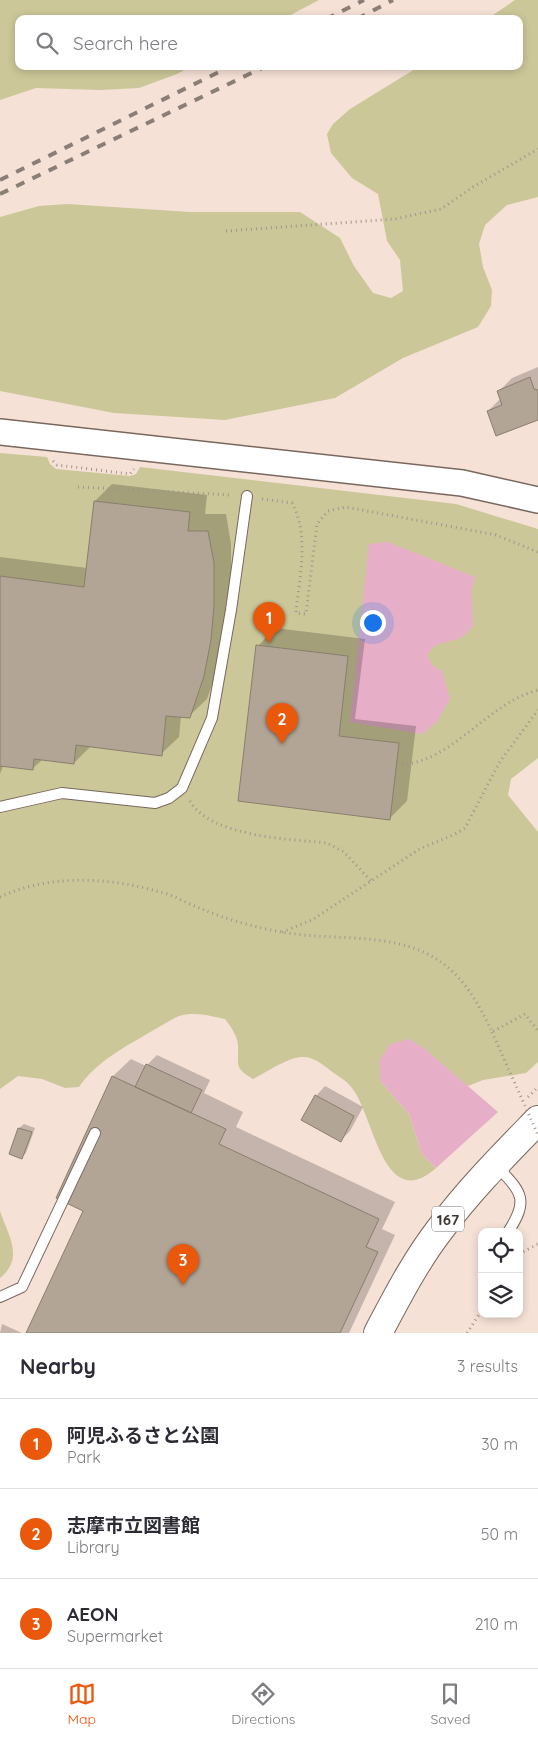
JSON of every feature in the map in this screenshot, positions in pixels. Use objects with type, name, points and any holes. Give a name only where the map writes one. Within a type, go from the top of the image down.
[{"type":"highway","name":"167","points":[[378,1333],[401,1289],[440,1228],[495,1164],[538,1120]]},
{"type":"street","points":[[0,432],[452,482],[538,500]]},
{"type":"lane","points":[[0,807],[62,792],[155,803],[169,798],[182,788],[212,718],[231,610],[247,496]]},
{"type":"lane","points":[[0,1297],[22,1287],[95,1133]]},
{"type":"lane","points":[[495,1164],[514,1184],[522,1202],[520,1214],[511,1228]]},
{"type":"path","points":[[226,231],[395,219],[441,209],[473,187],[538,149]]},
{"type":"path","points":[[78,487],[247,496],[292,503],[303,532],[296,613],[306,614],[317,524],[328,511],[346,507],[496,536],[538,552]]},
{"type":"path","points":[[402,765],[420,763],[436,756],[498,709],[524,694],[538,690]]},
{"type":"path","points":[[281,932],[312,920],[418,850],[456,834],[465,828],[499,763],[538,710]]},
{"type":"path","points":[[182,788],[195,811],[236,831],[251,835],[327,842],[336,846],[372,882]]},
{"type":"path","points":[[0,897],[17,889],[61,881],[105,881],[161,892],[204,910],[281,932],[372,939],[418,950],[441,962],[477,1002],[538,1134]]},
{"type":"path","points":[[492,1032],[525,1014],[538,1031]]},
{"type":"path","points":[[523,1252],[538,1244]]},
{"type":"path","points":[[467,1333],[478,1316]]},
{"type":"shaded area","points":[[0,0],[319,0],[291,15],[15,15],[15,70],[184,70],[139,88],[101,90],[36,88],[0,100]]},
{"type":"shaded area","points":[[515,0],[538,0],[538,197],[507,205],[485,225],[479,244],[483,267],[492,290],[491,306],[478,327],[403,358],[335,398],[225,420],[114,413],[0,391],[0,217],[39,206],[67,204],[190,212],[300,212],[340,238],[354,266],[373,293],[391,298],[403,291],[400,260],[387,241],[378,194],[352,178],[331,153],[327,134],[333,124],[350,109],[413,70],[523,70],[523,15],[493,15]]},
{"type":"shaded area","points":[[0,453],[47,457],[50,464],[56,469],[130,476],[136,474],[140,467],[456,504],[538,529],[538,758],[511,779],[508,795],[538,832],[538,1062],[526,1073],[483,1080],[468,1086],[447,1070],[381,1082],[409,1114],[422,1154],[436,1168],[418,1179],[404,1179],[392,1170],[382,1156],[360,1101],[345,1081],[317,1061],[305,1057],[290,1060],[253,1079],[242,1071],[238,1065],[237,1041],[235,1034],[225,1019],[202,1014],[179,1016],[172,1019],[112,1055],[94,1070],[79,1087],[65,1088],[42,1079],[18,1076],[0,1089]]},
{"type":"shaded area","points":[[388,542],[475,577],[471,591],[473,626],[461,638],[436,645],[427,655],[433,666],[442,671],[450,699],[437,722],[422,734],[350,722],[369,544]]},
{"type":"shaded area","points":[[409,1039],[425,1049],[498,1112],[436,1168],[422,1154],[409,1114],[381,1082],[379,1061],[390,1044]]},
{"type":"shaded area","points":[[0,1211],[10,1237],[13,1254],[8,1270],[0,1278]]},
{"type":"building","points":[[530,377],[534,389],[538,390],[538,420],[496,436],[487,411],[502,405],[497,391]]},
{"type":"building","points":[[94,501],[190,512],[188,531],[208,531],[214,563],[214,605],[211,640],[204,676],[190,718],[166,716],[162,756],[76,745],[74,764],[34,759],[33,770],[0,766],[0,576],[84,587]]},
{"type":"building","points":[[256,645],[348,656],[339,736],[399,743],[390,820],[238,801]]},
{"type":"building","points":[[146,1064],[202,1090],[191,1113],[135,1087]]},
{"type":"building","points":[[112,1076],[226,1129],[219,1144],[379,1219],[366,1247],[378,1252],[340,1333],[26,1333],[83,1211],[56,1198]]},
{"type":"building","points":[[315,1095],[354,1116],[341,1142],[301,1120]]},
{"type":"building","points":[[18,1128],[32,1132],[22,1159],[9,1154]]},
{"type":"railway","points":[[334,15],[364,0]]},
{"type":"railway","points":[[365,15],[393,0]]},
{"type":"railway","points":[[0,180],[223,70]]},
{"type":"railway","points":[[0,194],[258,70]]},
{"type":"place","name":"阿児ふるさと公園","points":[[269,643]]},
{"type":"place","name":"志摩市立図書館","points":[[282,744]]},
{"type":"place","name":"AEON","points":[[183,1285]]}]
